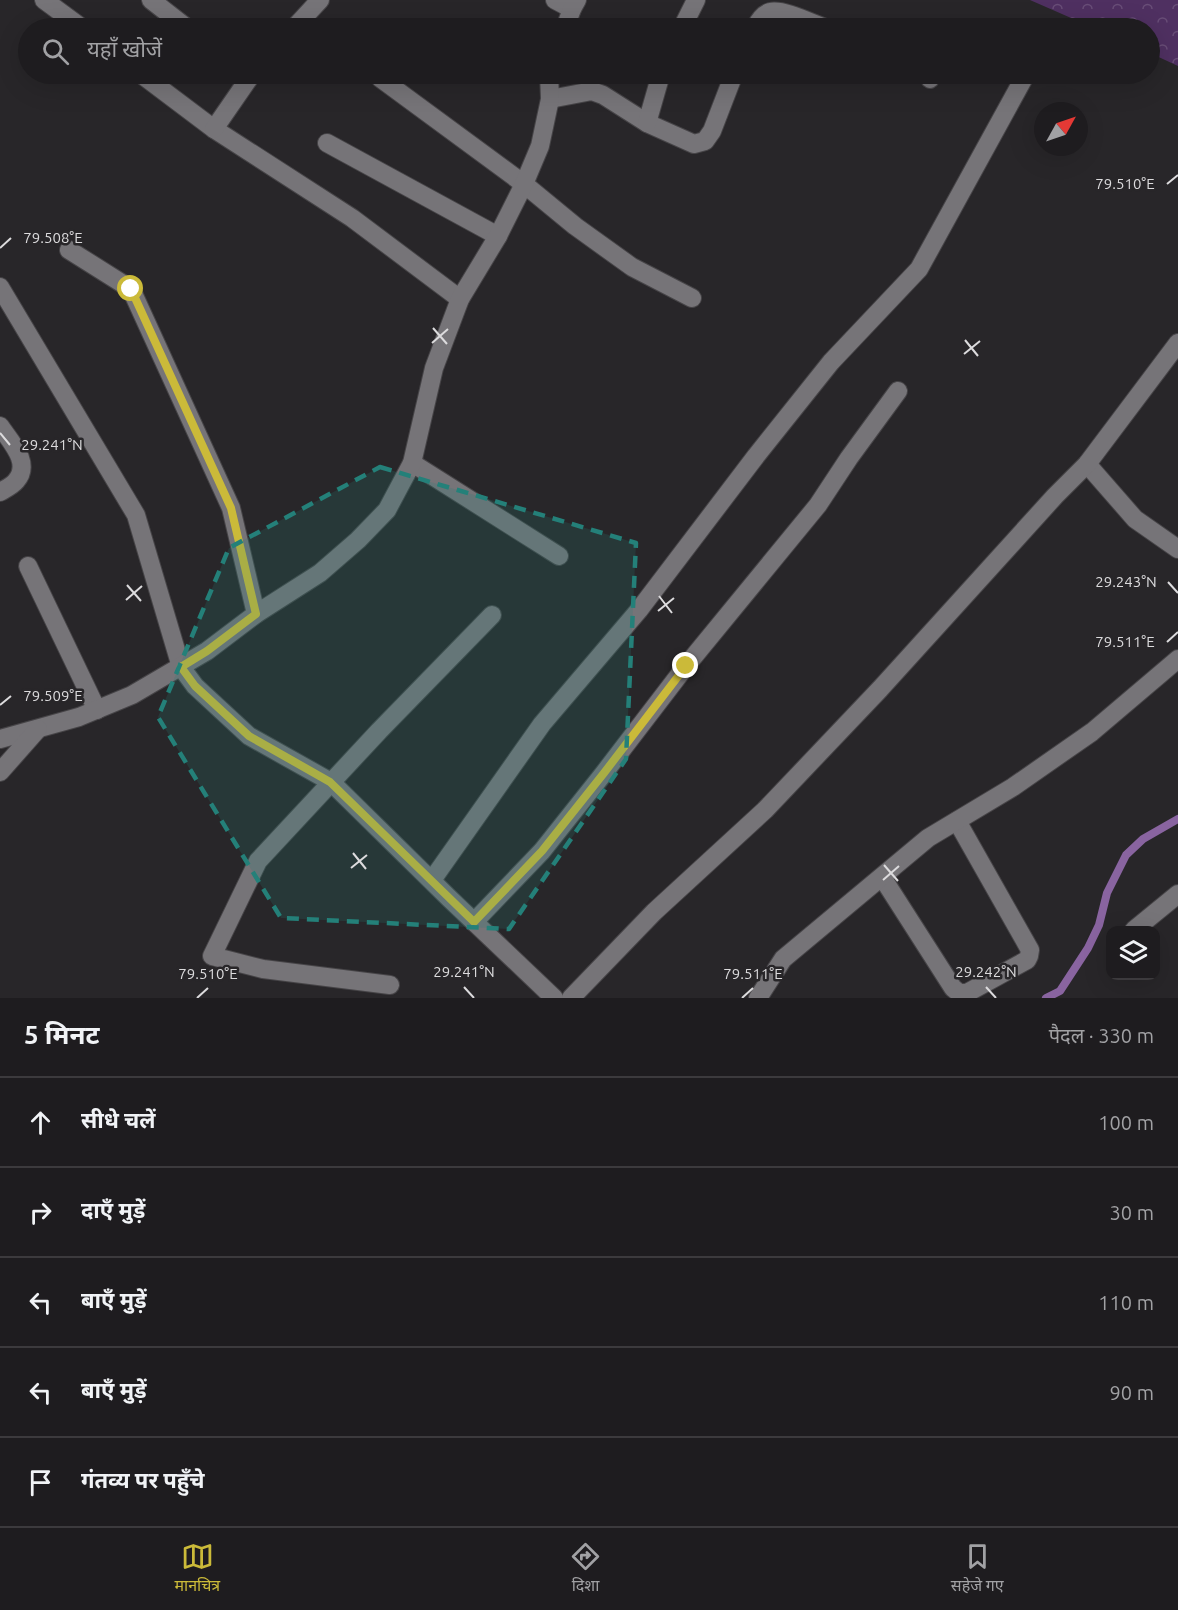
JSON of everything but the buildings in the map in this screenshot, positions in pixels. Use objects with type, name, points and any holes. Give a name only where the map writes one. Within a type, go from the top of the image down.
[{"type":"street","points":[[44,0],[68,18]]},
{"type":"street","points":[[151,0],[174,18]]},
{"type":"street","points":[[303,18],[320,0]]},
{"type":"street","points":[[555,0],[574,5]]},
{"type":"street","points":[[687,18],[696,0]]},
{"type":"street","points":[[760,18],[769,12],[782,12],[798,18]]},
{"type":"street","points":[[154,84],[214,129],[352,218],[460,299]]},
{"type":"street","points":[[214,129],[242,84]]},
{"type":"street","points":[[388,84],[632,267],[692,298]]},
{"type":"street","points":[[0,739],[97,710],[132,695],[181,667],[207,651],[256,614],[320,573],[358,540],[387,510],[412,463],[434,368],[460,299],[498,236],[540,146],[550,99],[549,84]]},
{"type":"street","points":[[647,123],[658,84]]},
{"type":"street","points":[[550,99],[592,91],[603,95],[647,123],[694,144],[705,141],[712,131],[730,84]]},
{"type":"street","points":[[432,880],[542,724],[639,610],[831,362],[919,269],[1021,84]]},
{"type":"street","points":[[327,143],[498,236]]},
{"type":"street","points":[[69,250],[131,289],[231,508],[256,614]]},
{"type":"street","points":[[0,287],[136,515],[181,667],[195,686],[249,736],[330,782],[554,998]]},
{"type":"street","points":[[571,998],[654,912],[765,810],[880,689],[1055,496],[1087,464],[1178,343]]},
{"type":"street","points":[[474,922],[556,834],[686,666],[818,505],[898,391]]},
{"type":"street","points":[[0,426],[21,458],[22,470],[16,482],[0,492]]},
{"type":"street","points":[[412,463],[559,556]]},
{"type":"street","points":[[1087,464],[1135,519],[1178,549]]},
{"type":"street","points":[[28,566],[97,710]]},
{"type":"street","points":[[390,985],[263,969],[212,956],[258,861],[330,782],[492,615]]},
{"type":"street","points":[[758,998],[783,960],[928,838],[1013,787],[1092,732],[1178,659]]},
{"type":"street","points":[[0,772],[39,729]]},
{"type":"street","points":[[882,876],[953,988],[959,993],[967,993],[1027,960],[1030,950],[957,821]]},
{"type":"street","points":[[1139,926],[1178,894]]},
{"type":"highlighted area","points":[[380,467],[636,543],[626,759],[509,929],[281,918],[158,717],[229,548]]},
{"type":"green space","points":[[1030,0],[1178,0],[1178,66],[1160,58],[1160,18],[1071,18]]},
{"type":"waterway","points":[[1046,998],[1060,991],[1088,948],[1099,925],[1107,893],[1126,855],[1143,839],[1178,819]]},
{"type":"route","points":[[131,289],[231,508],[256,614],[207,651],[181,667],[195,686],[249,736],[330,782],[474,922],[542,851],[686,666]]}]
